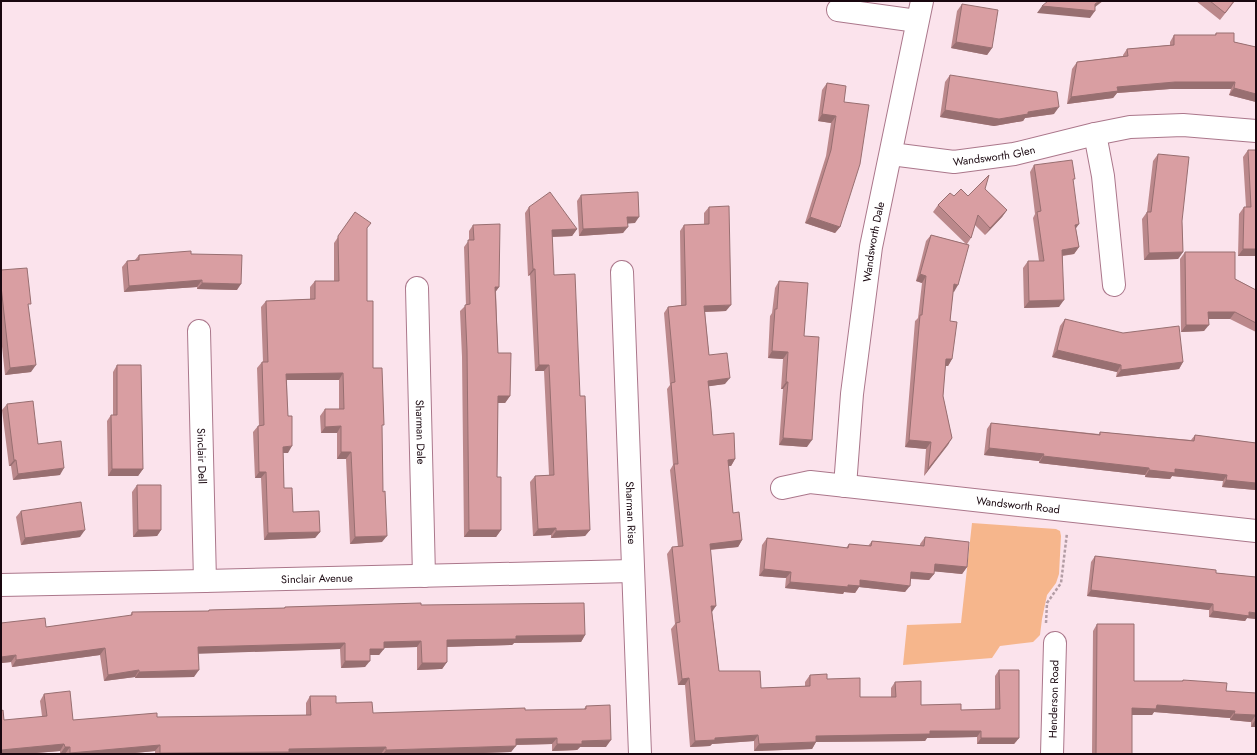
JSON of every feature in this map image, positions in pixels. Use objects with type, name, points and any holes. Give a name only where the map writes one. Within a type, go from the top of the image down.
[{"type":"street","points":[[838,10],[919,11]]},
{"type":"street","name":"Wandsworth Dale","points":[[845,486],[852,394],[871,247],[919,11]]},
{"type":"street","name":"Wandsworth Glen","points":[[891,154],[954,162],[1014,154],[1094,134],[1130,127],[1182,125],[1256,132]]},
{"type":"street","points":[[1094,134],[1104,176],[1114,285]]},
{"type":"street","name":"Sharman Rise","points":[[622,272],[640,754]]},
{"type":"street","name":"Sharman Dale","points":[[417,288],[424,576]]},
{"type":"street","name":"Sinclair Dell","points":[[199,331],[205,581]]},
{"type":"street","name":"Wandsworth Road","points":[[782,488],[810,482],[1256,531]]},
{"type":"street","name":"Sinclair Avenue","points":[[1,585],[632,571]]},
{"type":"street","name":"Henderson Road","points":[[1052,754],[1055,643]]},
{"type":"path","points":[[1055,643],[1046,624],[1047,603],[1061,583],[1070,511]]},
{"type":"shaded area","points":[[972,523],[1056,529],[1060,531],[1059,574],[1056,583],[1047,595],[1040,635],[1033,642],[1000,646],[992,658],[903,665],[907,625],[961,623]]},
{"type":"building","points":[[1048,1],[1099,1],[1095,4],[1095,11],[1042,6]]},
{"type":"building","points":[[1210,1],[1234,1],[1225,13]]},
{"type":"building","points":[[962,4],[998,10],[992,48],[956,42]]},
{"type":"building","points":[[1216,33],[1234,33],[1234,42],[1256,47],[1256,94],[1234,88],[1235,82],[1175,82],[1117,87],[1118,91],[1071,97],[1077,62],[1128,56],[1127,49],[1174,45],[1174,35],[1216,35]]},
{"type":"building","points":[[950,75],[1057,92],[1059,107],[999,119],[945,110]]},
{"type":"building","points":[[827,83],[846,86],[844,102],[869,105],[860,164],[840,227],[810,217],[831,150],[836,116],[822,114]]},
{"type":"building","points":[[1248,150],[1256,150],[1256,249],[1243,249],[1244,207],[1251,207]]},
{"type":"building","points":[[1158,154],[1189,157],[1182,221],[1183,252],[1149,253],[1147,212],[1151,212]]},
{"type":"building","points":[[1072,160],[1079,224],[1075,225],[1079,247],[1062,250],[1064,300],[1029,301],[1028,261],[1044,261],[1037,212],[1041,211],[1034,165]]},
{"type":"building","points":[[989,175],[985,189],[1007,210],[990,228],[978,215],[971,238],[938,205],[950,193],[954,196],[961,189],[968,196]]},
{"type":"building","points":[[550,192],[577,229],[552,230],[554,275],[575,274],[580,396],[585,396],[590,530],[556,531],[556,528],[538,529],[535,476],[554,475],[549,365],[539,365],[535,269],[533,269],[529,207]]},
{"type":"building","points":[[638,192],[639,217],[627,217],[628,227],[583,229],[581,195]]},
{"type":"building","points":[[729,206],[731,305],[704,306],[709,355],[727,353],[730,378],[708,381],[713,435],[734,433],[735,459],[728,460],[733,513],[739,512],[742,540],[710,544],[716,606],[711,606],[719,671],[760,671],[761,688],[810,686],[810,675],[827,674],[827,679],[860,678],[860,697],[896,697],[895,682],[921,681],[921,705],[961,704],[961,710],[1000,709],[999,670],[1019,670],[1019,738],[981,738],[981,731],[930,731],[930,734],[816,736],[816,742],[759,744],[758,735],[695,741],[689,678],[682,679],[676,623],[680,622],[672,547],[683,546],[674,464],[678,464],[671,383],[675,382],[668,307],[686,305],[684,225],[709,224],[709,207]]},
{"type":"building","points":[[355,212],[371,223],[367,228],[367,301],[373,301],[373,368],[382,368],[384,425],[382,425],[383,492],[385,491],[387,536],[355,537],[351,452],[341,452],[341,426],[325,427],[325,409],[344,409],[343,373],[286,374],[288,416],[292,416],[292,446],[283,447],[284,488],[292,488],[293,512],[319,511],[320,532],[268,533],[266,472],[259,472],[258,426],[264,425],[262,362],[268,362],[266,301],[315,299],[315,281],[339,281],[338,236]]},
{"type":"building","points":[[500,224],[499,287],[495,287],[498,353],[511,353],[510,396],[498,396],[497,477],[501,477],[501,530],[469,530],[465,305],[470,304],[468,240],[474,240],[473,225]]},
{"type":"building","points":[[931,235],[969,245],[958,285],[954,284],[950,321],[957,322],[952,359],[946,359],[943,396],[952,438],[928,469],[931,442],[909,440],[920,315],[922,315],[926,276],[920,274]]},
{"type":"building","points":[[191,251],[191,254],[242,255],[241,284],[202,283],[202,280],[129,286],[127,261],[139,260],[139,255]]},
{"type":"building","points":[[1185,252],[1235,252],[1235,279],[1256,290],[1256,323],[1235,312],[1208,312],[1209,325],[1186,325]]},
{"type":"building","points":[[27,268],[31,304],[28,304],[36,365],[10,368],[1,286],[1,270]]},
{"type":"building","points":[[779,281],[808,283],[804,336],[819,337],[812,440],[783,438],[788,382],[786,382],[788,352],[772,351]]},
{"type":"building","points":[[1065,319],[1123,333],[1179,326],[1183,362],[1121,370],[1121,365],[1057,350]]},
{"type":"building","points":[[117,365],[141,365],[143,469],[112,469],[111,415],[117,415]]},
{"type":"building","points":[[33,401],[38,444],[61,441],[64,468],[18,474],[16,460],[14,460],[7,404]]},
{"type":"building","points":[[991,423],[1100,435],[1100,432],[1194,441],[1195,435],[1256,443],[1256,483],[1226,480],[1227,475],[1175,469],[1175,473],[1149,470],[1149,468],[1043,456],[1044,454],[989,448]]},
{"type":"building","points":[[137,485],[161,485],[161,530],[138,530]]},
{"type":"building","points":[[81,502],[85,530],[25,538],[21,511]]},
{"type":"building","points":[[925,537],[969,542],[967,567],[935,564],[934,574],[911,572],[910,586],[860,580],[860,586],[848,585],[848,587],[790,582],[791,572],[764,569],[767,538],[848,548],[849,544],[871,546],[872,541],[924,546]]},
{"type":"building","points":[[1095,556],[1216,570],[1216,573],[1256,577],[1256,613],[1249,612],[1249,616],[1213,611],[1213,604],[1091,590]]},
{"type":"building","points":[[421,603],[421,605],[584,603],[585,635],[516,636],[516,639],[447,640],[447,662],[445,663],[422,663],[421,641],[384,642],[384,649],[370,649],[370,661],[345,661],[345,643],[198,647],[199,670],[139,672],[139,670],[108,675],[105,648],[16,660],[16,655],[1,657],[1,623],[45,618],[46,627],[132,615],[132,612],[209,611]]},
{"type":"building","points":[[1097,624],[1134,624],[1134,681],[1183,680],[1227,683],[1226,691],[1256,693],[1256,715],[1234,714],[1235,711],[1157,705],[1156,709],[1132,708],[1132,754],[1096,754]]},
{"type":"building","points":[[70,691],[73,720],[157,713],[157,717],[311,715],[310,696],[336,696],[336,703],[372,702],[373,713],[525,708],[525,710],[586,709],[586,706],[610,705],[611,740],[582,741],[582,744],[557,744],[557,738],[516,739],[516,746],[386,750],[386,747],[289,749],[289,752],[160,753],[160,745],[70,753],[70,747],[65,747],[64,744],[1,750],[1,711],[3,710],[4,720],[47,716],[44,694]]}]
